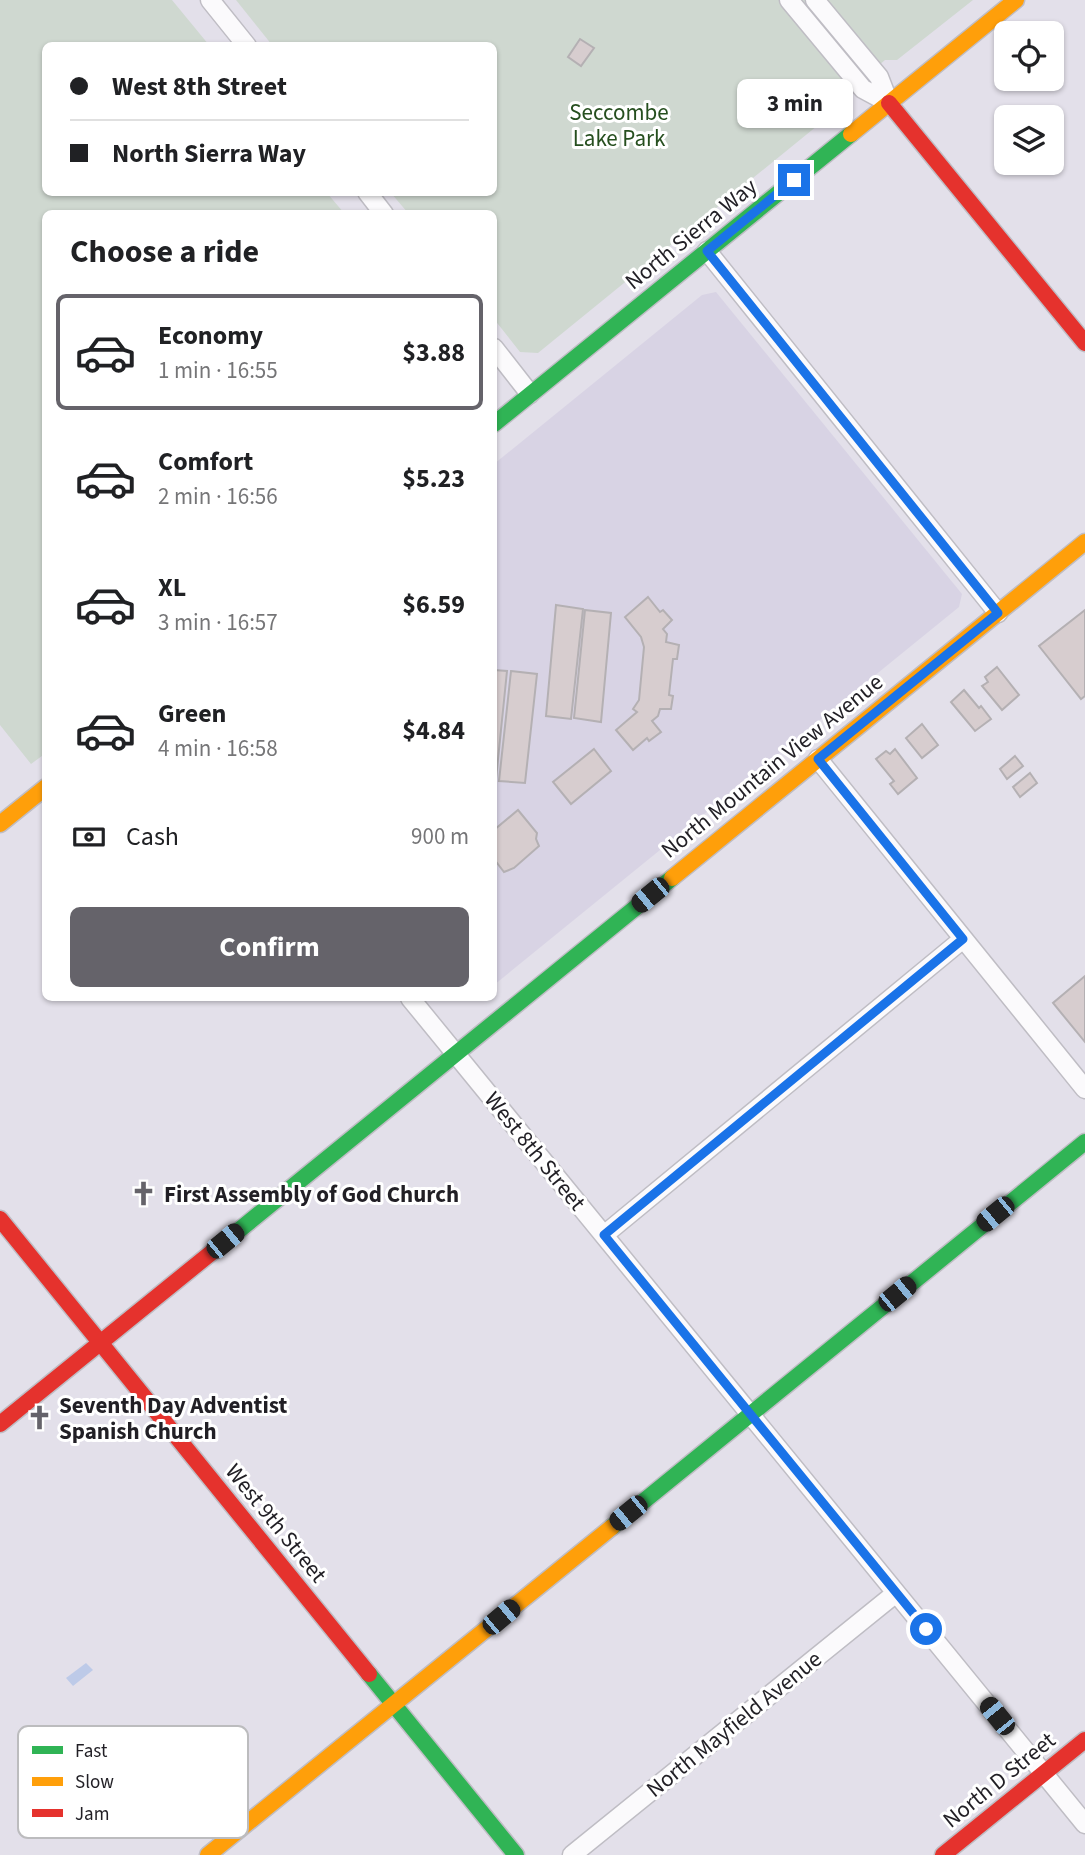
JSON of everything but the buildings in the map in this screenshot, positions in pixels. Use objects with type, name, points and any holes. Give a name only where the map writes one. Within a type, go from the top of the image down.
[{"type":"street","points":[[210,0],[244,42]]},
{"type":"street","points":[[789,0],[863,89],[889,103]]},
{"type":"street","points":[[815,0],[879,77],[889,103],[1085,343]]},
{"type":"street","name":"North Sierra Way","points":[[497,422],[1016,0]]},
{"type":"street","points":[[370,196],[381,210]]},
{"type":"street","points":[[707,251],[998,613]]},
{"type":"street","points":[[497,352],[530,394]]},
{"type":"street","name":"North Mountain View Avenue","points":[[0,1424],[1085,542]]},
{"type":"street","points":[[818,759],[1085,1089]]},
{"type":"street","points":[[0,824],[42,791]]},
{"type":"street","points":[[604,1235],[963,939]]},
{"type":"street","name":"West 8th Street","points":[[413,1001],[1085,1824]]},
{"type":"street","points":[[248,1823],[1085,1142]]},
{"type":"street","name":"West 9th Street","points":[[0,1219],[516,1855]]},
{"type":"street","name":"North Mayfield Avenue","points":[[572,1855],[896,1593]]},
{"type":"street","name":"North D Street","points":[[943,1855],[1085,1740]]},
{"type":"street","points":[[208,1855],[229,1838]]},
{"type":"shaded area","points":[[716,292],[962,594],[959,607],[497,983],[497,462],[702,295]]},
{"type":"green space","points":[[0,0],[172,0],[207,42],[42,42],[42,196],[330,196],[341,210],[42,210],[42,756],[31,764],[0,725]]},
{"type":"green space","name":"Seccombe Lake Park","points":[[236,0],[973,0],[897,60],[885,60],[846,94],[844,104],[538,353],[520,352],[497,323],[497,210],[405,210],[394,196],[497,196],[497,42],[270,42]]},
{"type":"water","points":[[86,1663],[93,1670],[73,1686],[66,1678]]},
{"type":"traffic: fast","points":[[497,422],[851,134]]},
{"type":"traffic: fast","points":[[227,1240],[672,878]]},
{"type":"traffic: fast","points":[[612,1527],[1085,1142]]},
{"type":"traffic: fast","points":[[369,1674],[516,1855]]},
{"type":"traffic: slow","points":[[851,134],[1016,0]]},
{"type":"traffic: slow","points":[[672,878],[1085,542]]},
{"type":"traffic: slow","points":[[0,824],[42,790]]},
{"type":"traffic: slow","points":[[248,1823],[612,1527]]},
{"type":"traffic: slow","points":[[208,1855],[229,1838]]},
{"type":"traffic: jam","points":[[889,103],[1085,343]]},
{"type":"traffic: jam","points":[[0,1219],[369,1674]]},
{"type":"traffic: jam","points":[[0,1424],[227,1240]]},
{"type":"traffic: jam","points":[[943,1855],[1085,1740]]},
{"type":"place","name":"First Assembly of God Church","points":[[144,1194]]},
{"type":"place","name":"Seventh Day Adventist Spanish Church","points":[[39,1418]]},
{"type":"route","points":[[794,180],[707,251],[998,613],[818,759],[963,939],[604,1235],[926,1629]]}]
